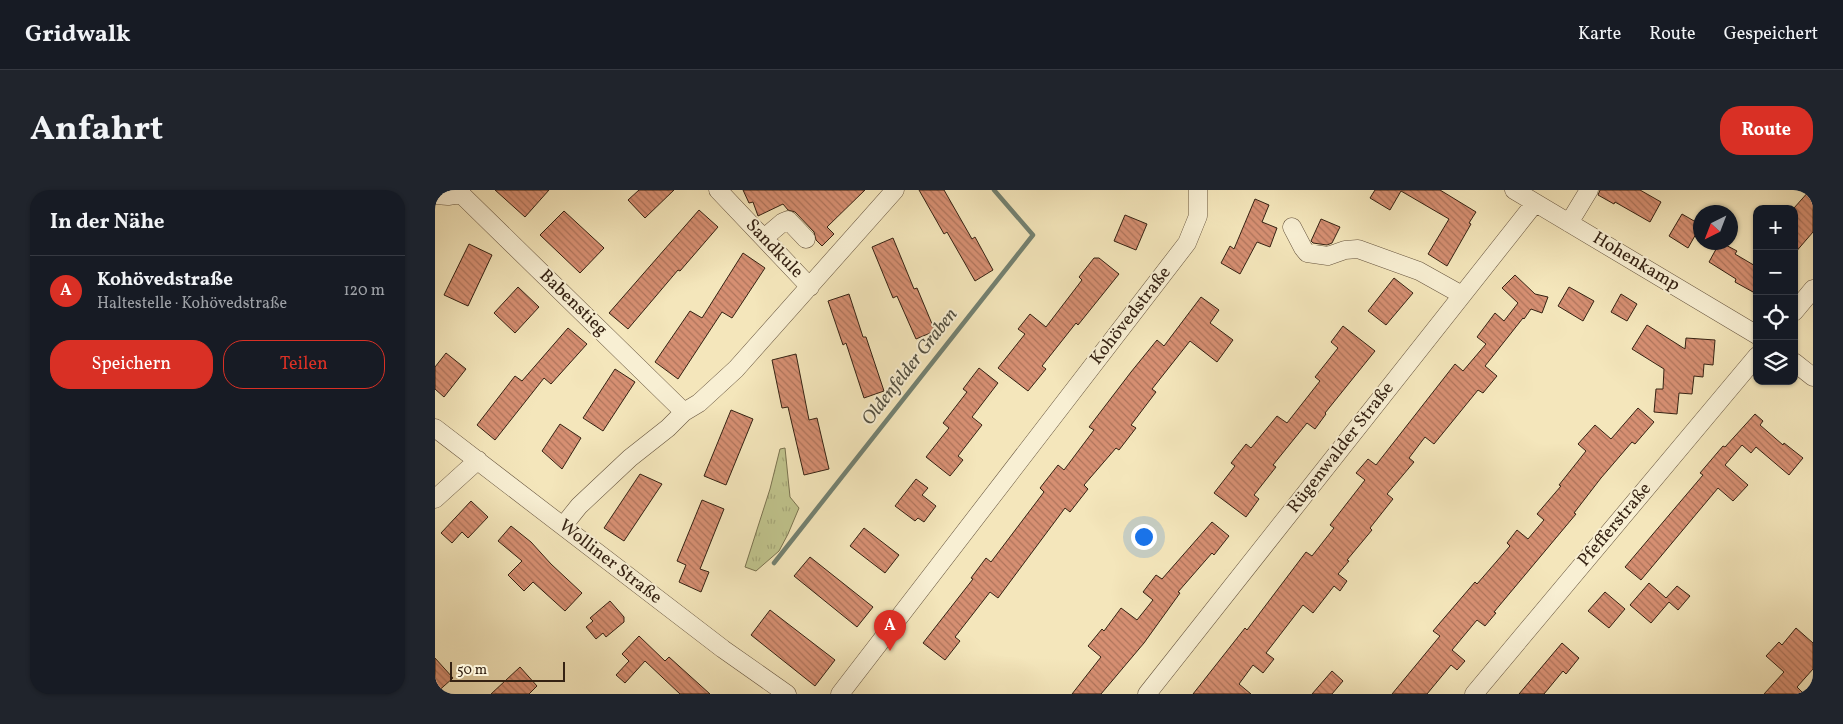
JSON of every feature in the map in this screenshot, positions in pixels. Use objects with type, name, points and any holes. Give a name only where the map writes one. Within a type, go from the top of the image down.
[{"type":"street","points":[[563,526],[579,506],[629,458],[668,428],[684,412],[699,403],[736,369],[895,190]]},
{"type":"street","name":"Kohövedstraße","points":[[840,694],[1187,243],[1198,216],[1198,190]]},
{"type":"street","name":"Hohenkamp","points":[[1514,190],[1753,333]]},
{"type":"street","points":[[1569,222],[1589,190]]},
{"type":"street","name":"Sandkule","points":[[721,191],[810,287]]},
{"type":"street","name":"Babenstieg","points":[[435,195],[448,196],[461,192],[684,412]]},
{"type":"street","name":"Rügenwalder Straße","points":[[1147,694],[1535,203]]},
{"type":"street","points":[[764,238],[788,220],[806,239]]},
{"type":"street","points":[[1292,227],[1307,253],[1329,256],[1345,250],[1359,249],[1419,271],[1462,295]]},
{"type":"street","points":[[1798,307],[1813,289]]},
{"type":"street","name":"Pfefferstraße","points":[[1474,694],[1753,361]]},
{"type":"street","points":[[1798,365],[1813,377]]},
{"type":"street","name":"Wolliner Straße","points":[[435,428],[723,649],[787,694]]},
{"type":"street","points":[[435,499],[477,460]]},
{"type":"green space","points":[[785,448],[790,497],[799,508],[779,551],[756,571],[745,567],[770,489],[780,449]]},
{"type":"building","points":[[495,190],[549,190],[525,217]]},
{"type":"building","points":[[639,190],[674,190],[645,218],[628,200]]},
{"type":"building","points":[[743,190],[865,190],[827,227],[834,234],[822,246],[816,240],[814,232],[795,212],[788,210],[783,204],[758,216],[753,202],[749,203]]},
{"type":"building","points":[[919,190],[944,190],[972,239],[975,237],[993,270],[975,281],[947,232],[944,234]]},
{"type":"building","points":[[1375,190],[1440,190],[1476,212],[1447,266],[1428,254],[1449,219],[1401,191],[1390,210],[1370,198]]},
{"type":"building","points":[[1600,190],[1640,190],[1661,202],[1650,222],[1615,202],[1614,204],[1598,195]]},
{"type":"building","points":[[1810,190],[1813,190],[1813,232],[1798,249],[1798,205]]},
{"type":"building","points":[[1255,199],[1269,205],[1262,222],[1277,228],[1270,247],[1257,242],[1240,274],[1221,263],[1230,246],[1234,249]]},
{"type":"building","points":[[699,210],[718,227],[680,271],[678,270],[628,329],[609,313]]},
{"type":"building","points":[[564,211],[604,248],[580,273],[540,235]]},
{"type":"building","points":[[1682,214],[1693,220],[1693,239],[1688,248],[1669,236]]},
{"type":"building","points":[[1125,215],[1147,224],[1136,250],[1114,241]]},
{"type":"building","points":[[1321,219],[1340,227],[1332,243],[1327,245],[1311,241]]},
{"type":"building","points":[[893,238],[914,289],[917,288],[935,331],[916,339],[897,296],[893,298],[872,247]]},
{"type":"building","points":[[469,244],[492,255],[468,306],[444,295]]},
{"type":"building","points":[[1716,250],[1737,251],[1735,254],[1753,265],[1753,292],[1735,282],[1736,279],[1709,262]]},
{"type":"building","points":[[743,253],[765,268],[732,318],[722,312],[678,379],[655,362],[690,311],[702,318]]},
{"type":"building","points":[[1094,258],[1099,258],[1119,274],[1078,325],[1076,323],[1042,366],[1046,369],[1028,391],[998,368],[1025,334],[1018,329],[1030,314],[1046,327],[1082,280],[1079,277]]},
{"type":"building","points":[[1515,275],[1535,294],[1548,297],[1542,313],[1531,309],[1485,366],[1497,376],[1483,393],[1478,390],[1434,444],[1425,437],[1409,458],[1414,462],[1387,494],[1393,499],[1338,574],[1347,581],[1340,591],[1334,586],[1313,613],[1303,605],[1266,653],[1274,659],[1263,673],[1253,665],[1239,684],[1251,694],[1193,694],[1245,628],[1247,630],[1306,552],[1312,556],[1334,528],[1330,525],[1365,480],[1356,473],[1368,459],[1376,465],[1455,364],[1463,371],[1486,344],[1477,337],[1495,313],[1504,321],[1518,303],[1502,288]]},
{"type":"building","points":[[1394,278],[1413,293],[1386,325],[1368,311]]},
{"type":"building","points":[[518,287],[539,307],[515,333],[494,313]]},
{"type":"building","points":[[1569,287],[1594,301],[1583,321],[1558,306]]},
{"type":"building","points":[[849,294],[884,391],[864,398],[846,343],[843,345],[828,301]]},
{"type":"building","points":[[1621,294],[1637,304],[1627,321],[1611,312]]},
{"type":"building","points":[[1201,297],[1219,310],[1210,323],[1233,340],[1217,362],[1190,341],[1152,389],[1156,392],[1131,425],[1136,428],[1119,450],[1116,448],[1084,485],[1088,489],[1070,512],[1065,508],[998,598],[990,592],[955,637],[960,641],[945,660],[923,643],[973,579],[971,578],[986,558],[991,562],[1044,492],[1040,488],[1058,465],[1064,470],[1094,430],[1089,427],[1131,372],[1157,340],[1164,346]]},
{"type":"building","points":[[1647,325],[1685,349],[1686,338],[1715,340],[1713,365],[1704,364],[1703,377],[1694,376],[1692,394],[1679,393],[1677,414],[1654,412],[1656,389],[1663,389],[1664,369],[1632,349]]},
{"type":"building","points":[[1343,326],[1375,351],[1325,413],[1315,429],[1307,423],[1273,465],[1276,467],[1254,495],[1259,499],[1246,517],[1214,493],[1235,466],[1231,463],[1246,444],[1251,448],[1277,416],[1287,423],[1320,381],[1315,377],[1338,348],[1331,342]]},
{"type":"building","points":[[568,328],[587,344],[551,384],[544,378],[495,440],[477,425],[515,376],[522,381]]},
{"type":"building","points":[[446,353],[466,369],[444,397],[435,389],[435,367]]},
{"type":"building","points":[[796,354],[809,420],[817,418],[829,469],[804,475],[788,407],[782,408],[772,360]]},
{"type":"building","points":[[979,368],[998,383],[972,417],[982,425],[958,456],[963,460],[950,476],[926,457],[949,428],[943,423],[967,392],[963,389]]},
{"type":"building","points":[[615,369],[635,382],[603,431],[583,418]]},
{"type":"building","points":[[1638,408],[1654,422],[1635,444],[1632,442],[1601,478],[1574,513],[1576,514],[1494,612],[1496,613],[1485,626],[1477,620],[1452,650],[1465,661],[1457,670],[1451,665],[1427,694],[1392,694],[1440,636],[1433,631],[1475,582],[1477,584],[1510,546],[1507,543],[1517,530],[1528,539],[1544,520],[1537,514],[1561,486],[1559,485],[1586,451],[1578,444],[1595,425],[1611,439]]},
{"type":"building","points":[[731,410],[753,419],[726,485],[704,476]]},
{"type":"building","points":[[1755,414],[1763,421],[1760,425],[1783,445],[1784,443],[1803,458],[1789,475],[1756,447],[1751,453],[1742,445],[1725,465],[1748,485],[1733,501],[1718,488],[1641,580],[1625,567],[1703,475],[1700,473],[1723,446],[1725,447]]},
{"type":"building","points":[[560,424],[581,438],[562,469],[542,451]]},
{"type":"building","points":[[640,474],[662,484],[624,541],[604,528]]},
{"type":"building","points":[[916,479],[928,488],[922,495],[936,506],[924,522],[918,518],[915,521],[895,506]]},
{"type":"building","points":[[702,500],[724,509],[700,569],[709,572],[701,592],[679,582],[686,565],[677,561]]},
{"type":"building","points":[[471,501],[488,517],[468,538],[462,532],[452,543],[441,533]]},
{"type":"building","points":[[1212,522],[1229,536],[1214,555],[1212,553],[1178,592],[1180,593],[1144,643],[1101,694],[1072,694],[1101,657],[1088,646],[1102,629],[1104,631],[1121,608],[1137,620],[1153,600],[1143,592],[1156,575],[1162,579]]},
{"type":"building","points":[[511,526],[531,542],[582,593],[565,611],[533,582],[524,591],[508,575],[522,561],[498,541]]},
{"type":"building","points":[[864,528],[899,555],[885,573],[850,546]]},
{"type":"building","points":[[810,557],[873,607],[857,627],[794,576]]},
{"type":"building","points":[[1649,583],[1666,598],[1677,586],[1690,596],[1678,610],[1669,602],[1651,623],[1630,605]]},
{"type":"building","points":[[1605,592],[1625,609],[1609,628],[1588,611]]},
{"type":"building","points":[[610,601],[624,617],[624,622],[606,637],[603,633],[596,639],[586,627],[593,621],[590,618]]},
{"type":"building","points":[[770,610],[835,660],[815,686],[751,635]]},
{"type":"building","points":[[1796,628],[1813,643],[1813,669],[1797,687],[1804,694],[1764,694],[1784,672],[1766,656],[1779,642],[1782,645]]},
{"type":"building","points":[[639,636],[665,661],[669,657],[710,694],[680,694],[645,661],[625,683],[616,675],[629,661],[622,654]]},
{"type":"building","points":[[1562,643],[1579,658],[1566,674],[1563,671],[1544,694],[1519,694]]},
{"type":"building","points":[[435,658],[453,678],[435,694]]},
{"type":"building","points":[[520,667],[537,686],[529,694],[491,694]]},
{"type":"building","points":[[1332,671],[1343,681],[1332,694],[1312,694]]},
{"type":"waterway","name":"Oldenfelder Graben","points":[[774,563],[1033,235],[994,190]]},
{"type":"place","name":"Kohövedstraße","points":[[890,651]]}]
